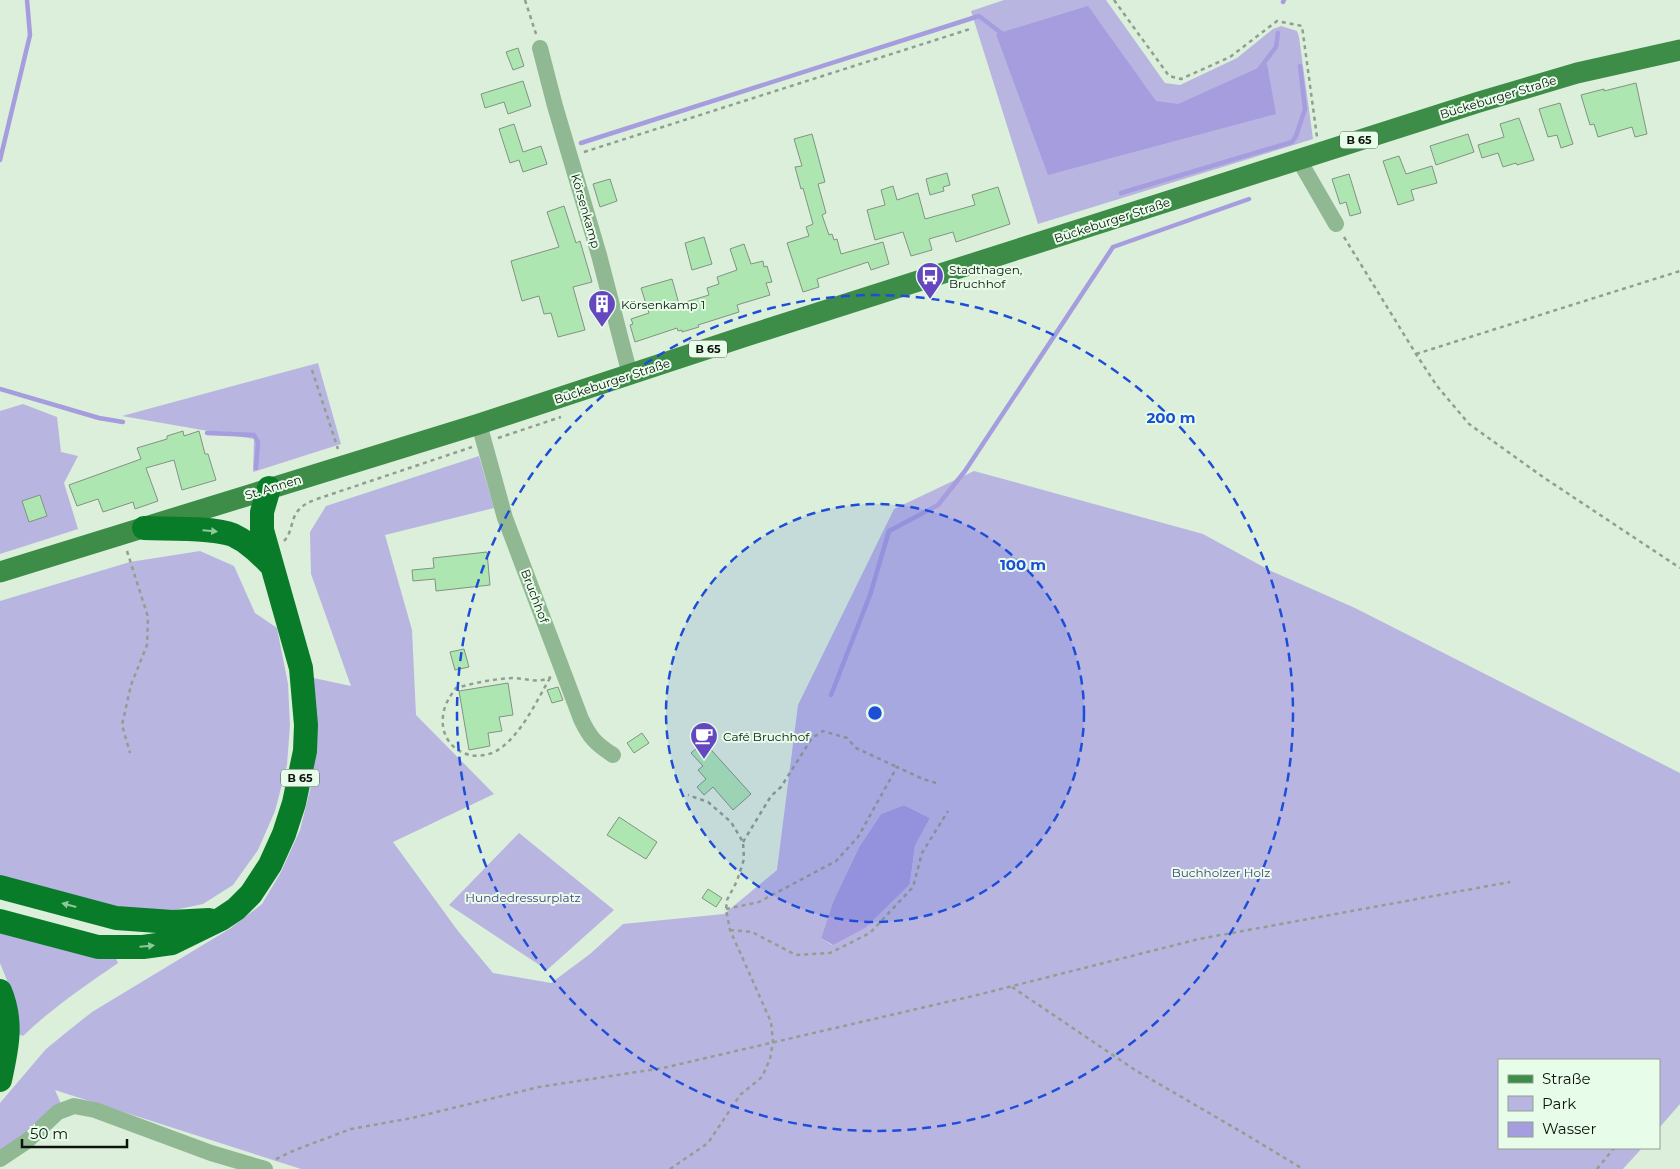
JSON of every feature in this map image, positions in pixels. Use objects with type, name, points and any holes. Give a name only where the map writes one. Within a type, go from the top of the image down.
[{"type":"highway","name":"B 65","points":[[0,921],[98,946],[143,947],[172,943],[221,919],[236,909],[251,894],[270,865],[284,834],[294,804],[305,751],[306,725],[301,668],[262,530],[262,512],[269,488]]},
{"type":"highway","points":[[144,528],[214,531],[233,535],[268,555]]},
{"type":"highway","points":[[0,887],[116,918],[172,922],[221,919]]},
{"type":"highway","points":[[0,991],[7,1008],[7,1047],[0,1080]]},
{"type":"main road","name":"Bückeburger Straße","points":[[547,402],[746,336],[1479,102],[1577,73],[1680,50]]},
{"type":"main road","name":"St. Annen","points":[[0,572],[269,488],[343,467],[482,434],[547,402]]},
{"type":"street","name":"Körsenkamp","points":[[540,48],[599,255],[630,375]]},
{"type":"street","points":[[1299,160],[1336,224]]},
{"type":"street","name":"Bruchhof","points":[[482,434],[505,518],[556,673],[590,736],[598,746],[613,756]]},
{"type":"street","points":[[0,1159],[27,1141],[58,1112],[74,1106],[95,1110],[211,1153],[262,1168]]},
{"type":"path","points":[[525,0],[540,48]]},
{"type":"path","points":[[1114,0],[1169,76],[1181,79],[1230,57],[1277,21],[1302,26],[1320,153]]},
{"type":"path","points":[[570,156],[970,28]]},
{"type":"path","points":[[1336,224],[1437,386],[1469,424],[1535,472],[1680,568]]},
{"type":"path","points":[[1416,354],[1680,271]]},
{"type":"path","points":[[312,370],[343,467]]},
{"type":"path","points":[[268,555],[287,538],[296,512],[303,505],[317,498],[482,434],[567,415]]},
{"type":"path","points":[[122,535],[148,617],[147,645],[131,684],[122,725],[130,753]]},
{"type":"path","points":[[556,673],[524,721],[512,737],[500,748],[485,755],[471,756],[460,752],[449,741],[443,715],[448,699],[456,688],[512,678],[538,681],[556,673]]},
{"type":"path","points":[[743,842],[771,796],[781,787],[812,738],[823,731],[847,738],[856,748],[923,779],[936,783]]},
{"type":"path","points":[[726,909],[759,902],[836,861],[858,837],[897,767]]},
{"type":"path","points":[[670,1169],[708,1143],[740,1095],[762,1077],[770,1059],[773,1042],[771,1022],[730,930],[726,909],[727,900],[737,881],[744,859],[743,842],[731,822],[708,802],[688,795]]},
{"type":"path","points":[[730,930],[752,932],[796,955],[830,953],[870,933],[914,887],[922,852],[948,811]]},
{"type":"path","points":[[262,1168],[295,1150],[351,1129],[412,1118],[539,1087],[663,1068],[1011,986],[1199,939],[1510,882]]},
{"type":"path","points":[[1011,986],[1135,1070],[1303,1169]]},
{"type":"path","points":[[1597,1169],[1613,1149]]},
{"type":"green space","points":[[1004,0],[1106,0],[1165,83],[1180,85],[1237,58],[1273,29],[1281,26],[1297,31],[1313,139],[1038,224],[971,11]]},
{"type":"green space","points":[[318,363],[341,444],[253,472],[254,439],[122,416]]},
{"type":"green space","points":[[23,404],[57,417],[61,452],[78,456],[64,483],[78,529],[0,554],[0,411]]},
{"type":"green space","name":"Buchholzer Holz","points":[[479,456],[494,508],[385,535],[412,630],[416,715],[494,794],[393,842],[458,931],[493,973],[551,983],[590,954],[623,924],[724,914],[777,870],[798,705],[894,509],[974,471],[1203,534],[1269,570],[1355,608],[1680,773],[1680,1104],[1660,1127],[1660,1059],[1498,1059],[1498,1149],[1641,1149],[1623,1169],[301,1169],[55,1090],[66,1115],[0,1167],[0,1103],[46,1049],[92,1012],[231,928],[262,904],[281,872],[300,830],[312,782],[315,733],[309,677],[351,686],[311,574],[310,532],[326,506]],"holes":[[[904,805],[930,818],[915,846],[910,884],[832,945],[821,938],[833,902],[859,847],[881,814]]]},
{"type":"green space","points":[[200,551],[234,566],[255,613],[277,628],[288,684],[290,725],[287,765],[275,811],[258,850],[233,885],[203,904],[165,912],[119,907],[0,876],[0,601],[130,562]]},
{"type":"green space","name":"Hundedressurplatz","points":[[519,833],[614,910],[547,970],[449,905]]},
{"type":"green space","points":[[0,931],[116,958],[118,963],[57,1007],[23,1036],[18,1034],[17,1005],[0,963]]},
{"type":"water","points":[[1088,6],[1156,101],[1178,104],[1267,64],[1276,114],[1048,175],[996,34]]},
{"type":"water","points":[[904,805],[930,818],[915,846],[910,884],[865,928],[833,945],[821,938],[833,902],[859,847],[881,814]]},
{"type":"building","points":[[518,48],[524,66],[513,70],[506,52]]},
{"type":"building","points":[[523,81],[531,106],[508,114],[504,102],[485,108],[481,94]]},
{"type":"building","points":[[1636,83],[1647,134],[1635,137],[1632,127],[1598,137],[1594,124],[1590,125],[1581,95]]},
{"type":"building","points":[[1560,103],[1573,144],[1561,148],[1557,135],[1548,137],[1539,109]]},
{"type":"building","points":[[1519,118],[1534,160],[1503,167],[1498,153],[1482,158],[1478,145],[1504,137],[1500,124]]},
{"type":"building","points":[[514,124],[523,152],[541,146],[547,164],[523,172],[519,160],[510,163],[499,129]]},
{"type":"building","points":[[812,134],[825,182],[818,184],[826,213],[822,215],[829,235],[832,234],[834,240],[837,239],[841,254],[883,242],[889,264],[871,270],[868,262],[817,279],[819,287],[803,292],[787,243],[809,236],[806,227],[813,224],[795,167],[802,166],[794,139]]},
{"type":"building","points":[[1468,134],[1474,152],[1436,165],[1430,146]]},
{"type":"building","points":[[1399,156],[1406,174],[1432,166],[1437,183],[1411,190],[1414,200],[1398,205],[1383,161]]},
{"type":"building","points":[[947,173],[950,185],[943,187],[944,191],[930,195],[926,179]]},
{"type":"building","points":[[1349,174],[1361,213],[1350,216],[1346,202],[1340,204],[1332,179]]},
{"type":"building","points":[[610,179],[617,201],[600,207],[593,184]]},
{"type":"building","points":[[893,186],[897,200],[918,193],[925,219],[975,205],[972,195],[998,187],[1010,224],[956,242],[953,232],[929,239],[932,250],[911,256],[903,232],[875,240],[867,210],[885,205],[881,190]]},
{"type":"building","points":[[564,206],[576,243],[580,241],[592,282],[573,287],[585,330],[558,337],[551,313],[544,314],[539,296],[522,301],[511,261],[559,247],[547,212]]},
{"type":"building","points":[[704,237],[712,264],[692,270],[685,243]]},
{"type":"building","points":[[744,244],[751,264],[763,261],[764,267],[767,266],[772,282],[766,283],[770,295],[737,305],[739,312],[698,325],[699,327],[682,332],[682,330],[678,331],[677,328],[635,342],[630,325],[633,324],[631,319],[649,313],[641,288],[672,279],[679,304],[709,295],[707,288],[719,284],[717,277],[737,270],[730,249]]},
{"type":"building","points":[[183,431],[184,436],[199,431],[205,454],[208,454],[216,480],[182,490],[174,460],[146,468],[158,501],[135,509],[133,502],[103,512],[98,499],[77,506],[69,485],[141,459],[137,448],[167,439],[167,436]]},
{"type":"building","points":[[40,495],[47,516],[29,522],[22,501]]},
{"type":"building","points":[[487,552],[490,585],[436,591],[435,579],[413,581],[412,570],[434,568],[433,558]]},
{"type":"building","points":[[464,649],[469,667],[455,670],[450,652]]},
{"type":"building","points":[[508,683],[513,715],[499,717],[502,731],[488,733],[490,746],[469,750],[459,691]]},
{"type":"building","points":[[558,687],[563,700],[552,703],[547,690]]},
{"type":"building","points":[[642,733],[649,743],[634,753],[627,743]]},
{"type":"building","points":[[704,742],[751,794],[733,810],[713,787],[704,795],[697,787],[706,779],[698,770],[703,766],[691,753]]},
{"type":"building","points":[[619,817],[657,842],[646,859],[607,835]]},
{"type":"building","points":[[708,889],[722,898],[716,907],[702,898]]},
{"type":"waterway","points":[[0,160],[30,35],[27,0]]},
{"type":"waterway","points":[[581,143],[979,16],[1004,35]]},
{"type":"waterway","points":[[1257,72],[1276,47],[1278,33]]},
{"type":"waterway","points":[[1121,193],[1292,142],[1296,136],[1305,109],[1300,66]]},
{"type":"waterway","points":[[831,695],[870,595],[889,531],[938,505],[965,471],[1113,247],[1249,199]]},
{"type":"waterway","points":[[0,389],[99,418],[123,422]]},
{"type":"waterway","points":[[207,433],[254,435],[258,442],[256,468]]},
{"type":"place","name":"Stadthagen, Bruchhof","points":[[930,300]]},
{"type":"place","name":"Körsenkamp 1","points":[[602,328]]},
{"type":"place","name":"Café Bruchhof","points":[[704,760]]}]
